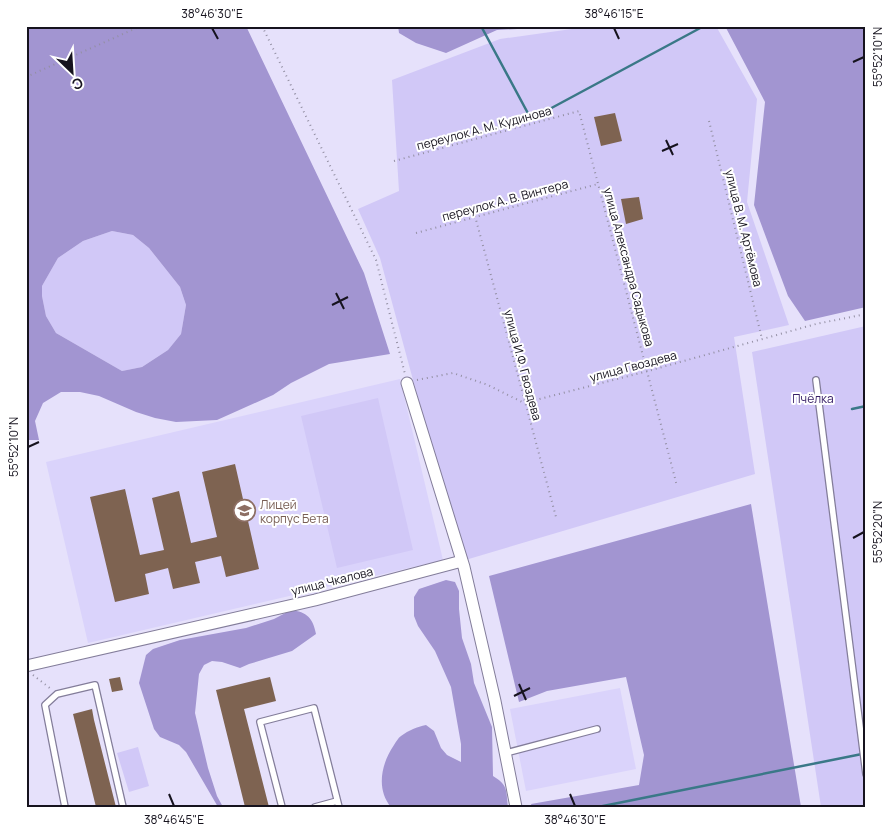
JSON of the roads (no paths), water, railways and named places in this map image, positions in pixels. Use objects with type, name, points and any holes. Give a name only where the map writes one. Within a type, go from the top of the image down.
[{"type":"street","points":[[408,383],[462,561],[495,700],[516,807]]},
{"type":"street","name":"улица Чкалова","points":[[26,666],[316,600],[462,561]]},
{"type":"lane","points":[[816,380],[866,774]]},
{"type":"lane","points":[[66,807],[44,705],[57,694],[95,685],[123,807]]},
{"type":"lane","points":[[282,807],[260,722],[314,708],[338,804],[315,807]]},
{"type":"lane","points":[[506,754],[597,730]]},
{"type":"waterway","points":[[481,26],[531,119],[704,26]]},
{"type":"waterway","points":[[852,409],[866,406]]},
{"type":"waterway","points":[[598,807],[862,754]]},
{"type":"place","name":"Лицей корпус Бета","points":[[244,511]]},
{"type":"park label","name":"Пчёлка","points":[[813,398]]}]
